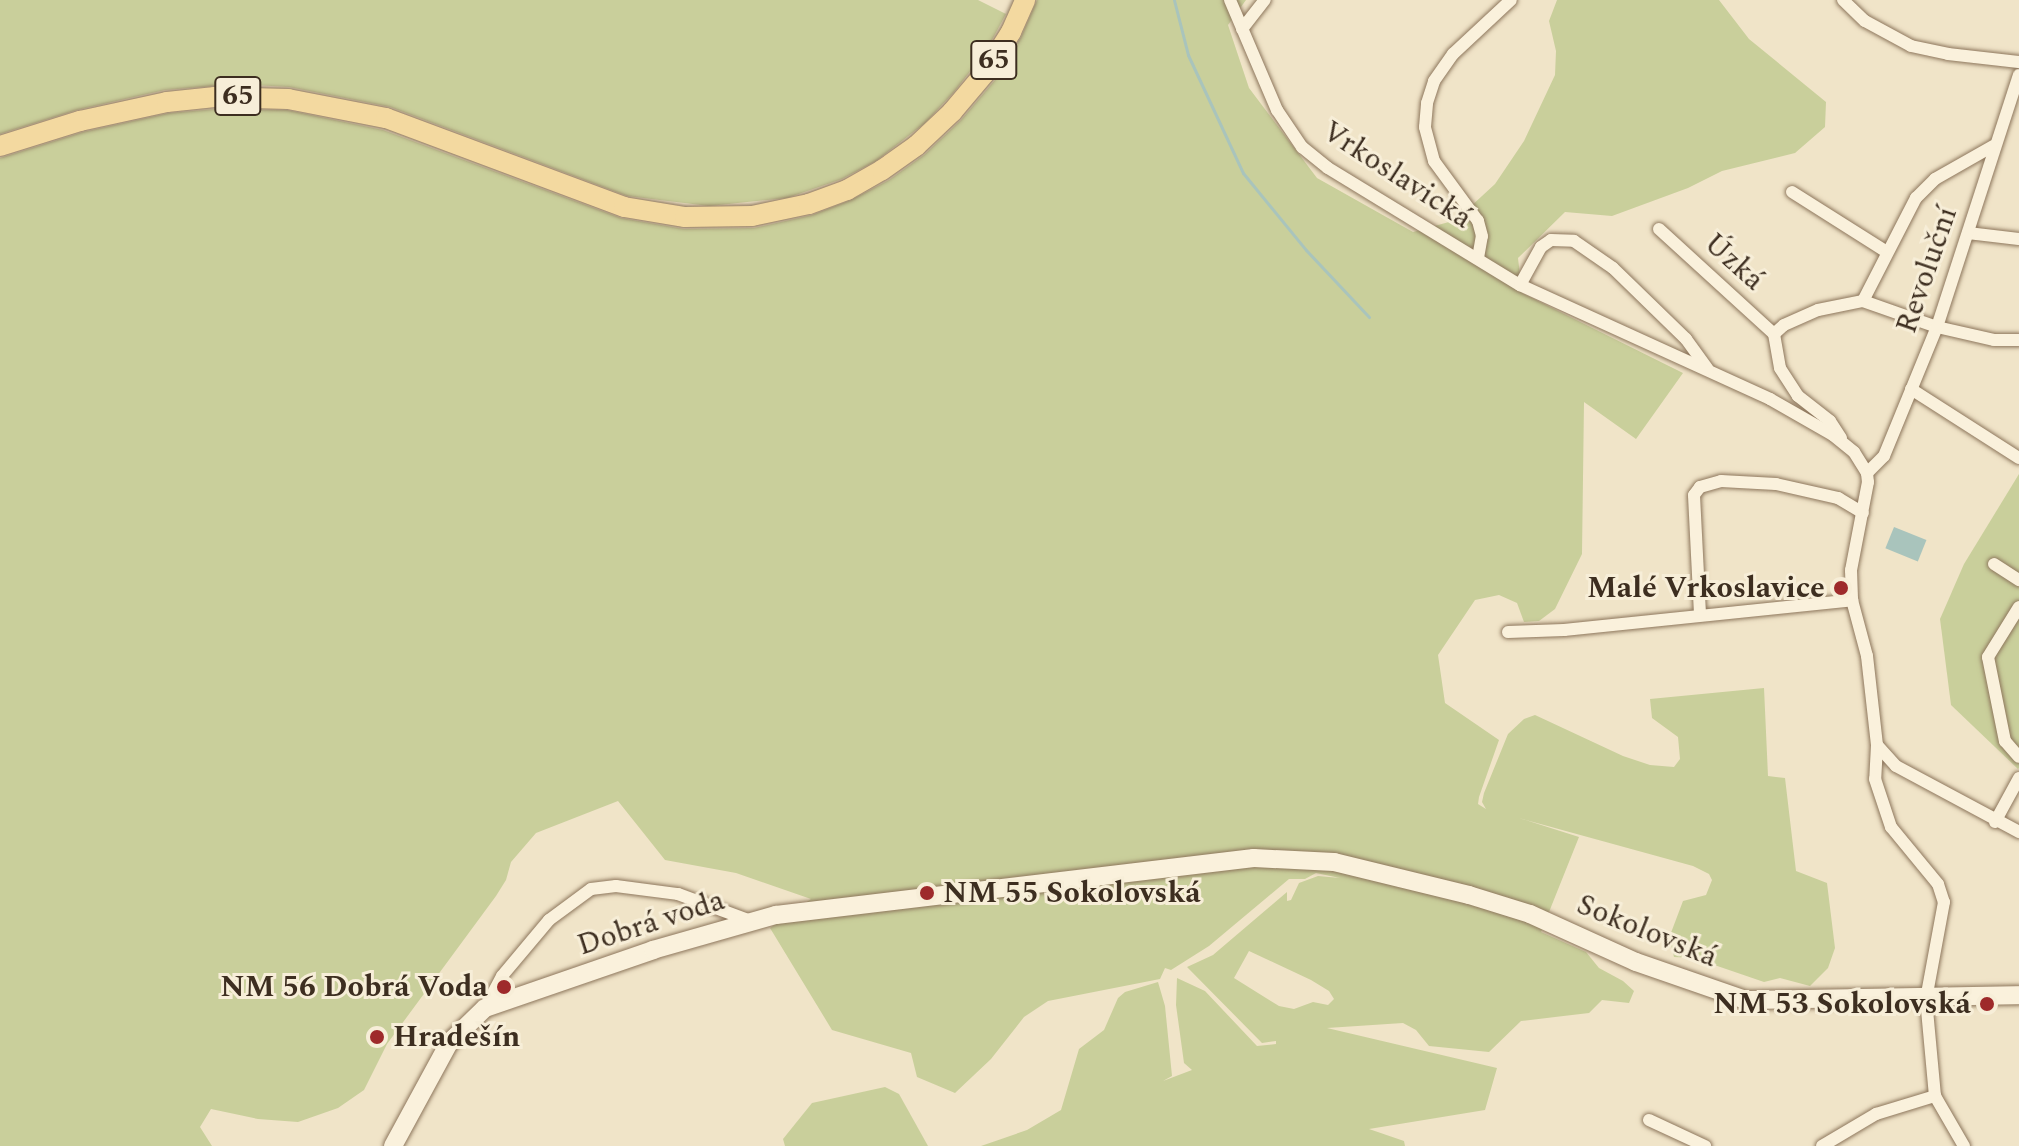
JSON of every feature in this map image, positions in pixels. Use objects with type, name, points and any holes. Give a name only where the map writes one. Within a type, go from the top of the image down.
[{"type":"main road","name":"65","points":[[0,146],[107,114],[167,102],[239,96],[288,99],[386,118],[624,207],[685,217],[733,217],[790,209],[847,190],[900,158],[952,112],[996,57],[1025,0]]},
{"type":"street","name":"Vrkoslavická","points":[[1230,0],[1277,110],[1302,147],[1328,168],[1520,285],[1781,405],[1845,444],[1867,473]]},
{"type":"street","points":[[1242,29],[1265,0]]},
{"type":"street","points":[[1478,258],[1482,236],[1478,221],[1434,161],[1425,127],[1427,103],[1434,81],[1453,54],[1511,0]]},
{"type":"street","points":[[1843,0],[1865,21],[1911,46],[1948,54],[2019,62]]},
{"type":"street","name":"Revoluční","points":[[1867,473],[1884,456],[1937,327],[1993,146],[2019,75]]},
{"type":"street","points":[[1863,301],[1916,198],[1935,179],[1993,146]]},
{"type":"street","points":[[1792,192],[1887,252]]},
{"type":"street","name":"Úzká","points":[[1659,229],[1774,334]]},
{"type":"street","points":[[1968,233],[2019,239]]},
{"type":"street","name":"Vrkoslavická","points":[[1520,285],[1541,247],[1551,240],[1574,241],[1613,268],[1686,339],[1710,371]]},
{"type":"street","points":[[1845,444],[1830,421],[1798,396],[1780,368],[1774,334],[1784,325],[1818,310],[1863,301],[1937,327],[1994,340],[2019,340]]},
{"type":"street","points":[[1911,389],[2019,458]]},
{"type":"street","points":[[1867,473],[1863,513],[1851,570],[1852,600],[1867,656],[1877,745],[1875,779],[1891,827],[1938,884],[1944,902],[1926,999],[1935,1096],[1964,1146]]},
{"type":"street","points":[[1700,614],[1694,495],[1700,487],[1721,481],[1776,484],[1838,498],[1863,513]]},
{"type":"street","points":[[1994,564],[2019,580]]},
{"type":"street","points":[[1508,632],[1554,631],[1852,600]]},
{"type":"street","points":[[2019,607],[1988,657],[2005,741],[2019,757]]},
{"type":"street","points":[[1877,745],[1896,766],[1995,822],[2019,832]]},
{"type":"street","points":[[1995,822],[2019,778]]},
{"type":"street","name":"Sokolovská","points":[[751,921],[1254,858],[1310,858],[1469,895],[1530,914],[1636,962],[1746,1000],[2019,995]]},
{"type":"street","name":"Dobrá voda","points":[[393,1146],[449,1043],[485,1008],[502,976],[549,920],[591,889],[616,886],[678,894],[751,921]]},
{"type":"street","name":"Dobrá voda","points":[[485,1008],[653,950],[751,921]]},
{"type":"street","points":[[1822,1146],[1876,1114],[1935,1096]]},
{"type":"street","points":[[1649,1120],[1705,1146]]},
{"type":"green space","points":[[0,0],[978,0],[1006,14],[986,51],[954,92],[925,123],[876,161],[842,179],[787,198],[709,206],[627,196],[390,107],[289,87],[239,84],[165,90],[77,110],[0,134]]},
{"type":"green space","points":[[1037,0],[1246,0],[1228,25],[1249,88],[1317,178],[1413,232],[1456,220],[1495,184],[1524,141],[1555,75],[1556,51],[1549,21],[1557,0],[1719,0],[1749,39],[1826,102],[1825,127],[1795,153],[1722,171],[1688,188],[1612,216],[1565,212],[1518,258],[1522,293],[1683,373],[1636,439],[1584,402],[1582,554],[1555,609],[1539,621],[1524,622],[1517,603],[1499,595],[1475,600],[1438,655],[1445,703],[1499,740],[1479,797],[1478,804],[1486,809],[1482,802],[1484,793],[1508,734],[1524,719],[1535,715],[1623,756],[1650,765],[1674,767],[1680,759],[1678,737],[1652,718],[1650,699],[1764,688],[1768,776],[1785,778],[1796,871],[1827,883],[1835,948],[1828,968],[1810,986],[1780,978],[1764,982],[1694,958],[1674,957],[1669,938],[1683,901],[1706,895],[1712,880],[1709,874],[1693,866],[1519,818],[1579,837],[1541,932],[1586,952],[1599,968],[1623,981],[1634,991],[1629,1003],[1602,1000],[1589,1013],[1521,1021],[1489,1052],[1429,1046],[1416,1030],[1403,1023],[1327,1028],[1497,1068],[1485,1110],[1369,1129],[1404,1141],[1405,1146],[981,1146],[1027,1130],[1061,1110],[1079,1049],[1104,1030],[1118,998],[1125,992],[1158,982],[1165,1006],[1172,1076],[1163,1081],[1192,1070],[1184,1063],[1176,1005],[1177,978],[1205,991],[1257,1046],[1276,1044],[1276,1041],[1262,1043],[1187,967],[1213,955],[1287,892],[1287,901],[1291,900],[1299,883],[1318,876],[1340,878],[1316,873],[1305,879],[1289,879],[1209,946],[1171,970],[1165,968],[1160,979],[1048,1001],[1024,1017],[991,1059],[955,1093],[917,1077],[911,1053],[832,1030],[770,928],[811,899],[736,873],[665,860],[618,801],[536,833],[511,862],[506,880],[496,896],[387,1044],[364,1090],[338,1108],[298,1122],[258,1119],[211,1109],[200,1127],[212,1146],[0,1146],[0,158],[83,132],[169,113],[216,109],[287,110],[383,130],[621,218],[684,229],[754,228],[812,215],[851,200],[889,180],[924,155],[961,120],[995,80],[1021,37]],"holes":[[[1249,951],[1329,991],[1334,999],[1328,1005],[1313,1002],[1294,1009],[1279,1006],[1234,978]]]},
{"type":"green space","points":[[2019,474],[2018,769],[1951,705],[1940,619],[1964,564]]},
{"type":"green space","points":[[885,1087],[899,1094],[928,1146],[785,1146],[783,1139],[812,1103]]},
{"type":"water","points":[[1894,527],[1926,540],[1918,561],[1885,548]]},
{"type":"waterway","points":[[1174,0],[1188,55],[1243,173],[1306,250],[1369,317]]},
{"type":"place","name":"Malé Vrkoslavice","points":[[1841,588]]},
{"type":"place","name":"NM 55 Sokolovská","points":[[927,893]]},
{"type":"place","name":"NM 56 Dobrá Voda","points":[[504,987]]},
{"type":"place","name":"NM 53 Sokolovská","points":[[1987,1004]]},
{"type":"place","name":"Hradešín","points":[[377,1037]]}]
